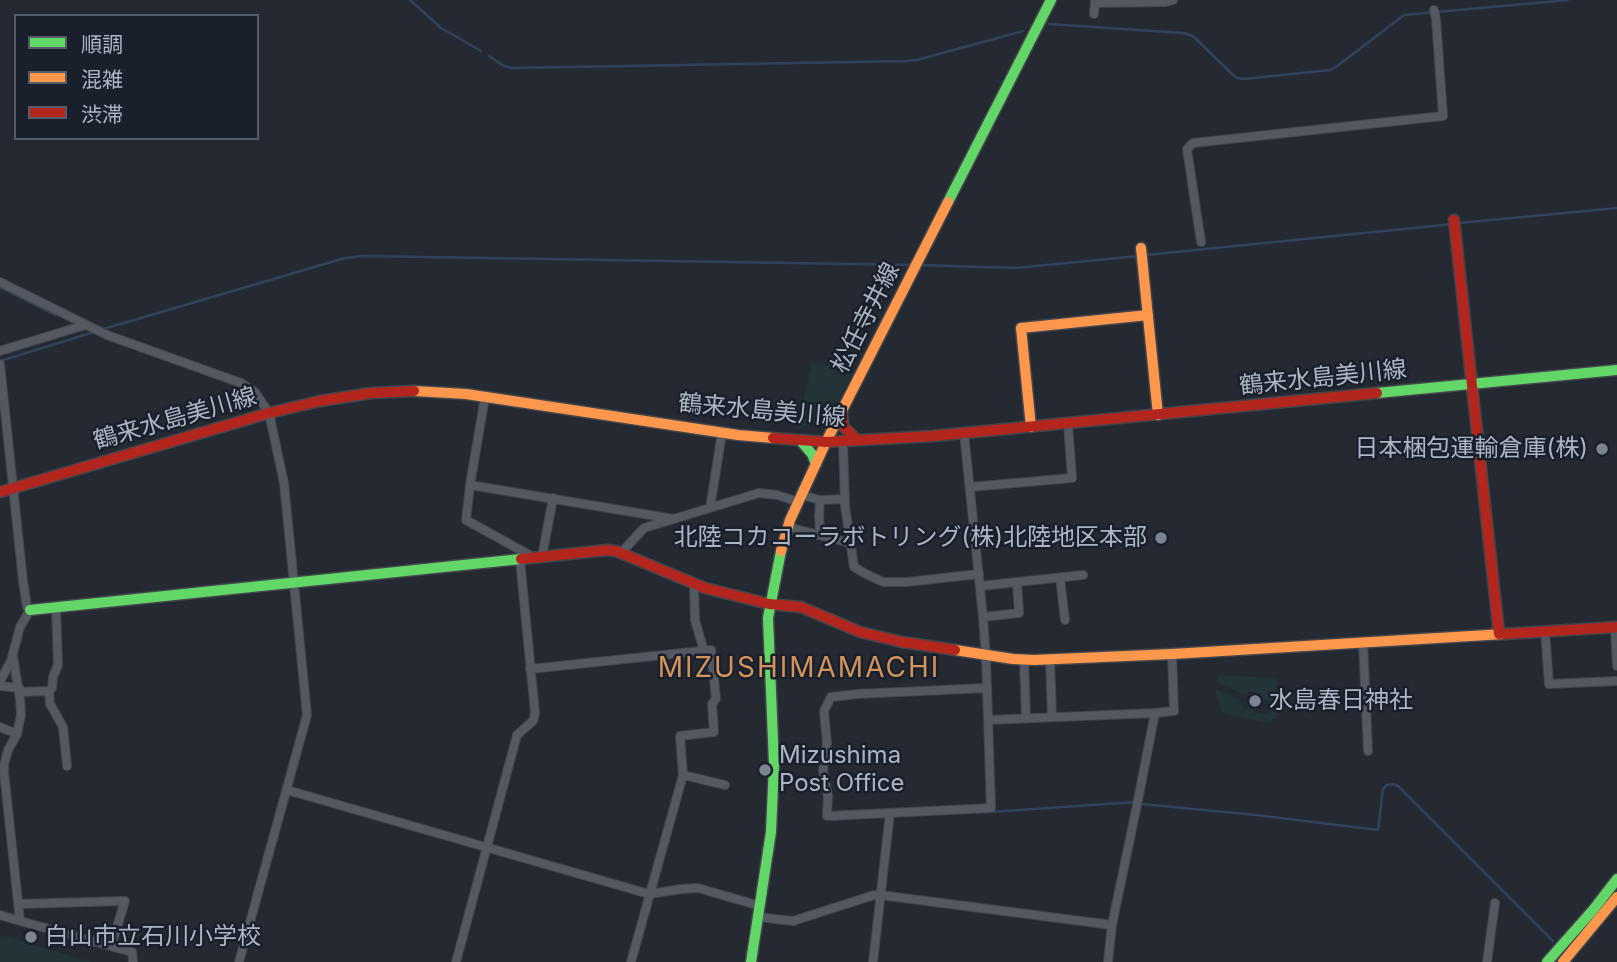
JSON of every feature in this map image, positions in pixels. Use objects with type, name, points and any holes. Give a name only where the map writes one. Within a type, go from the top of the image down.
[{"type":"main road","name":"松任寺井線","points":[[751,962],[771,832],[774,765],[769,604],[788,527],[826,442],[1051,0]]},
{"type":"main road","points":[[1455,225],[1499,634]]},
{"type":"main road","points":[[1141,253],[1158,415]]},
{"type":"main road","points":[[1031,427],[1021,328],[1148,315]]},
{"type":"main road","name":"鶴来水島美川線","points":[[0,492],[269,413],[372,393],[416,391],[485,397],[722,433],[826,442],[1068,424],[1617,370]]},
{"type":"main road","points":[[842,410],[843,426],[857,440]]},
{"type":"main road","points":[[800,440],[812,454],[816,464]]},
{"type":"main road","points":[[30,610],[607,550],[621,553],[694,584],[769,604],[801,607],[850,629],[891,640],[1024,660],[1172,654],[1616,627]]},
{"type":"main road","points":[[1547,962],[1617,879]]},
{"type":"main road","points":[[1563,962],[1617,897]]},
{"type":"street","points":[[1094,14],[1095,1],[1173,0]]},
{"type":"street","points":[[1201,242],[1187,149],[1193,143],[1443,116],[1434,12]]},
{"type":"street","points":[[0,282],[103,333],[241,383],[255,392],[269,413],[284,483],[307,715],[239,962]]},
{"type":"street","points":[[0,351],[88,326]]},
{"type":"street","points":[[0,364],[23,582],[27,607],[30,610],[20,626],[10,662],[0,683],[20,690],[50,691]]},
{"type":"street","points":[[485,397],[466,520],[539,558],[554,498]]},
{"type":"street","points":[[970,487],[1072,478],[1068,424]]},
{"type":"street","points":[[710,508],[722,433]]},
{"type":"street","points":[[964,433],[984,617],[992,808],[827,816],[828,796],[823,770],[827,743],[824,711],[831,697],[986,688]]},
{"type":"street","points":[[843,441],[844,499],[854,567],[883,582],[979,574]]},
{"type":"street","points":[[470,485],[674,519]]},
{"type":"street","points":[[621,553],[644,528],[759,493],[820,500],[844,499]]},
{"type":"street","points":[[818,535],[820,500]]},
{"type":"street","points":[[788,527],[850,543]]},
{"type":"street","points":[[456,962],[517,735],[533,721],[535,713],[520,560]]},
{"type":"street","points":[[980,586],[1083,575]]},
{"type":"street","points":[[1060,578],[1065,620]]},
{"type":"street","points":[[984,617],[1019,613],[1017,582]]},
{"type":"street","points":[[694,584],[695,620],[704,651]]},
{"type":"street","points":[[56,607],[58,665],[50,691],[50,704],[63,727],[67,766]]},
{"type":"street","points":[[1616,627],[1617,666]]},
{"type":"street","points":[[1545,631],[1549,684],[1617,681]]},
{"type":"street","points":[[1363,642],[1368,751]]},
{"type":"street","points":[[530,669],[711,650],[716,699],[712,704],[714,732],[680,736],[683,775],[631,962]]},
{"type":"street","points":[[988,720],[1174,711],[1172,654]]},
{"type":"street","points":[[12,655],[20,690],[20,715],[17,734],[8,750],[4,772],[20,921]]},
{"type":"street","points":[[1050,659],[1052,717]]},
{"type":"street","points":[[1024,660],[1026,718]]},
{"type":"street","points":[[1108,962],[1112,925],[1155,713]]},
{"type":"street","points":[[0,727],[17,734]]},
{"type":"street","points":[[683,775],[725,785]]},
{"type":"street","points":[[288,790],[649,894],[698,888],[759,912],[793,921],[880,895],[1112,925]]},
{"type":"street","points":[[873,962],[890,813]]},
{"type":"street","points":[[18,904],[125,901],[111,946]]},
{"type":"street","points":[[1487,962],[1494,903]]},
{"type":"street","points":[[0,915],[132,952],[133,962]]},
{"type":"shaded area","points":[[812,363],[853,371],[831,416],[797,429]]},
{"type":"shaded area","points":[[1218,675],[1275,678],[1283,710],[1269,723],[1222,713],[1215,689],[1239,699],[1242,708],[1266,715],[1275,705],[1251,691],[1243,694],[1217,683]]},
{"type":"shaded area","points":[[0,935],[92,962],[0,962]]},
{"type":"waterway","points":[[410,0],[441,28],[481,51]]},
{"type":"waterway","points":[[1049,24],[1183,33],[1193,36],[1232,74],[1244,79],[1330,70],[1404,15],[1568,0]]},
{"type":"waterway","points":[[489,56],[512,68],[907,61],[1023,31]]},
{"type":"waterway","points":[[1459,223],[1617,208]]},
{"type":"waterway","points":[[1146,255],[1453,224]]},
{"type":"waterway","points":[[100,330],[345,258],[363,256],[912,265]]},
{"type":"waterway","points":[[919,265],[1015,268],[1139,256]]},
{"type":"waterway","points":[[0,287],[55,315]]},
{"type":"waterway","points":[[0,361],[94,332]]},
{"type":"waterway","points":[[1141,804],[1378,830],[1383,789],[1393,784],[1553,941]]},
{"type":"waterway","points":[[991,812],[1135,802]]},
{"type":"waterway","points":[[834,820],[858,818]]},
{"type":"traffic: fast","points":[[948,202],[1051,0]]},
{"type":"traffic: fast","points":[[1377,393],[1617,370]]},
{"type":"traffic: fast","points":[[800,440],[812,454],[816,464]]},
{"type":"traffic: fast","points":[[751,962],[771,832],[774,765],[768,618],[781,551]]},
{"type":"traffic: fast","points":[[30,610],[521,559]]},
{"type":"traffic: fast","points":[[1547,962],[1617,879]]},
{"type":"traffic: slow","points":[[781,551],[790,520],[826,442],[948,202]]},
{"type":"traffic: slow","points":[[1141,248],[1158,415]]},
{"type":"traffic: slow","points":[[1031,427],[1021,328],[1148,315]]},
{"type":"traffic: slow","points":[[414,391],[466,394],[773,438]]},
{"type":"traffic: slow","points":[[955,650],[1034,660],[1504,634]]},
{"type":"traffic: slow","points":[[1563,962],[1617,897]]},
{"type":"traffic: jam","points":[[1454,220],[1499,634]]},
{"type":"traffic: jam","points":[[0,492],[269,413],[371,393],[414,391]]},
{"type":"traffic: jam","points":[[773,438],[826,442],[933,436],[1377,393]]},
{"type":"traffic: jam","points":[[842,413],[843,426],[857,440]]},
{"type":"traffic: jam","points":[[521,559],[616,551],[705,588],[769,604],[801,607],[860,632],[955,650]]},
{"type":"traffic: jam","points":[[1504,634],[1617,627]]},
{"type":"place","name":"日本梱包運輸倉庫(株)","points":[[1602,449]]},
{"type":"place","name":"北陸コカコーラボトリング(株)北陸地区本部","points":[[1161,538]]},
{"type":"place","name":"水島春日神社","points":[[1255,701]]},
{"type":"place","name":"Mizushima Post Office","points":[[765,770]]},
{"type":"place","name":"白山市立石川小学校","points":[[31,937]]},
{"type":"district","name":"MIZUSHIMAMACHI","points":[[799,669]]}]
